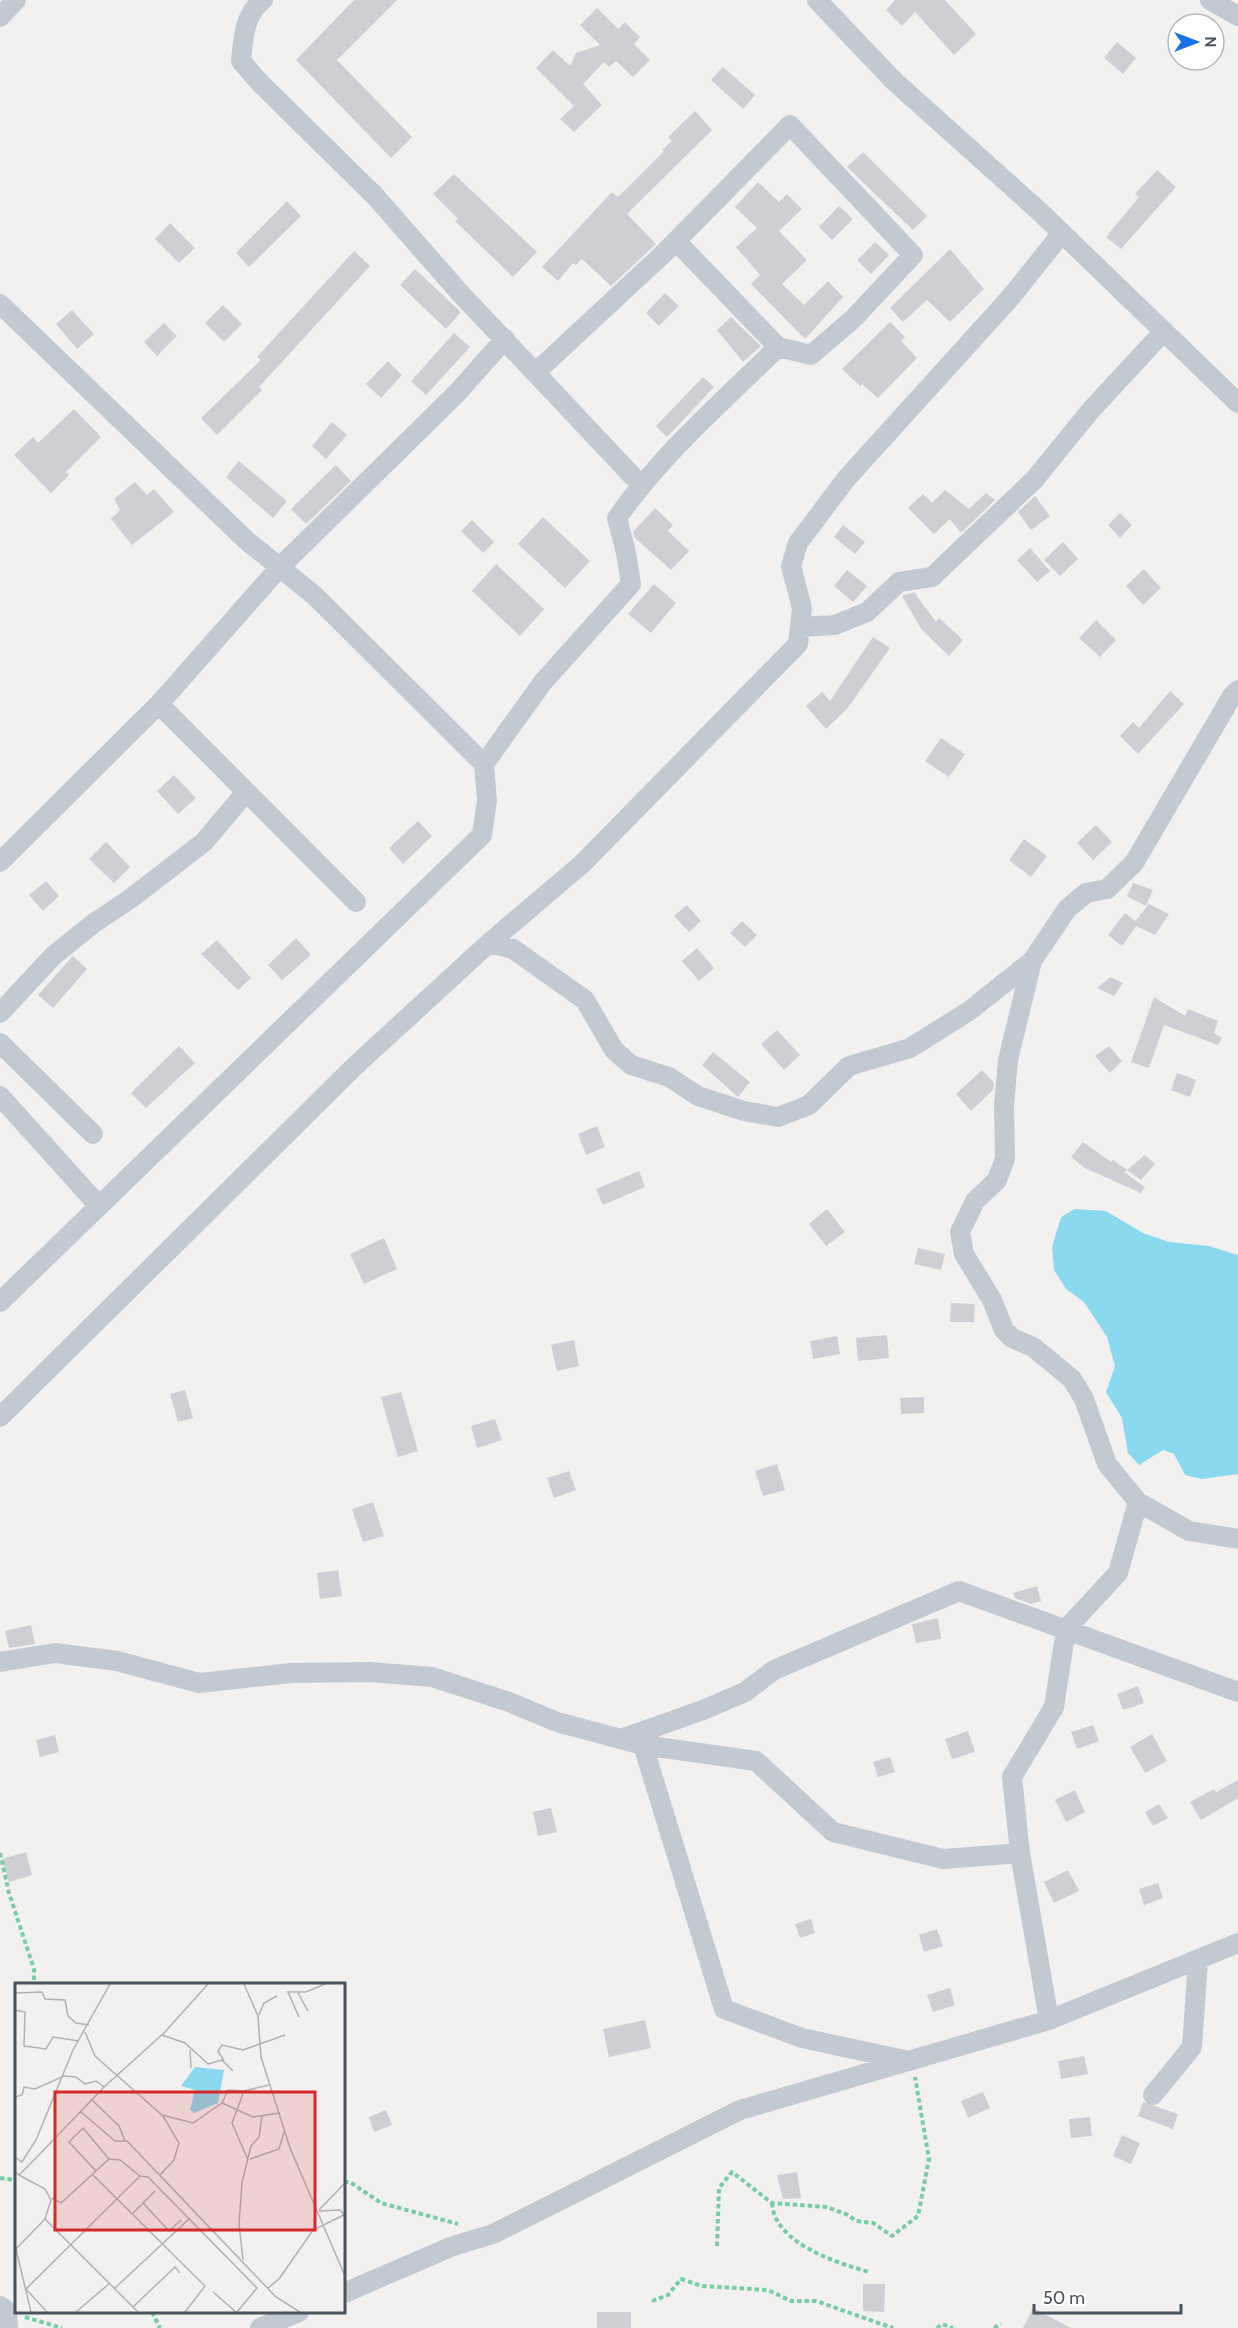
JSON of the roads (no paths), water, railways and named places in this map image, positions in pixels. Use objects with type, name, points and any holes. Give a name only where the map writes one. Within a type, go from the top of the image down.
[{"type":"street","points":[[0,17],[16,0]]},
{"type":"street","points":[[263,0],[255,6],[243,33],[241,62],[375,196],[640,484]]},
{"type":"street","points":[[817,0],[894,81],[1062,233],[1238,403]]},
{"type":"street","points":[[1210,0],[1238,16]]},
{"type":"street","points":[[536,372],[676,241],[790,125],[913,255],[853,319],[811,355],[778,347],[676,241]]},
{"type":"street","points":[[0,1417],[356,1065],[489,943],[582,864],[798,644],[802,608],[791,566],[798,543],[846,479],[1010,298],[1062,233]]},
{"type":"street","points":[[0,304],[128,429],[279,568],[337,617],[484,764],[487,801],[482,835],[0,1302]]},
{"type":"street","points":[[800,627],[835,626],[867,612],[899,582],[932,577],[1034,480],[1091,410],[1164,331]]},
{"type":"street","points":[[0,862],[159,704],[279,568],[457,393],[505,339]]},
{"type":"street","points":[[484,764],[543,682],[631,584],[617,518],[640,484],[778,347]]},
{"type":"street","points":[[489,943],[513,949],[585,1000],[614,1050],[631,1065],[669,1077],[698,1096],[744,1111],[778,1117],[809,1105],[849,1066],[910,1048],[969,1011],[1032,961],[1067,909],[1086,893],[1107,889],[1134,863],[1232,696],[1238,690]]},
{"type":"street","points":[[159,704],[356,902]]},
{"type":"street","points":[[0,1012],[61,950],[204,842],[246,792]]},
{"type":"street","points":[[1032,961],[1008,1060],[1004,1105],[1005,1159],[997,1180],[975,1201],[960,1232],[960,1243],[964,1254],[992,1300],[1004,1330],[1012,1338],[1032,1347],[1072,1379],[1084,1399],[1107,1464],[1138,1502],[1189,1531],[1238,1539]]},
{"type":"street","points":[[0,1043],[93,1134]]},
{"type":"street","points":[[0,1096],[99,1206]]},
{"type":"street","points":[[1049,2020],[1020,1853],[1012,1777],[1054,1707],[1065,1629],[1118,1573],[1138,1502]]},
{"type":"street","points":[[624,1738],[703,1710],[745,1692],[774,1670],[959,1591],[1238,1692]]},
{"type":"street","points":[[0,1662],[55,1653],[117,1660],[199,1683],[291,1673],[370,1672],[432,1677],[509,1702],[556,1722],[624,1738],[643,1745],[756,1761],[833,1832],[943,1859],[1020,1853]]},
{"type":"street","points":[[643,1745],[724,2008],[802,2038],[912,2061]]},
{"type":"street","points":[[345,2293],[453,2246],[494,2234],[740,2110],[1049,2020],[1238,1943]]},
{"type":"street","points":[[1153,2095],[1192,2047],[1198,1960]]},
{"type":"street","points":[[260,2328],[297,2313]]},
{"type":"water","points":[[1075,1209],[1106,1211],[1143,1233],[1169,1242],[1209,1246],[1238,1255],[1238,1474],[1202,1479],[1185,1475],[1174,1454],[1163,1450],[1139,1465],[1128,1453],[1122,1418],[1106,1392],[1115,1366],[1107,1337],[1084,1302],[1066,1289],[1054,1270],[1052,1247],[1061,1217]]}]
